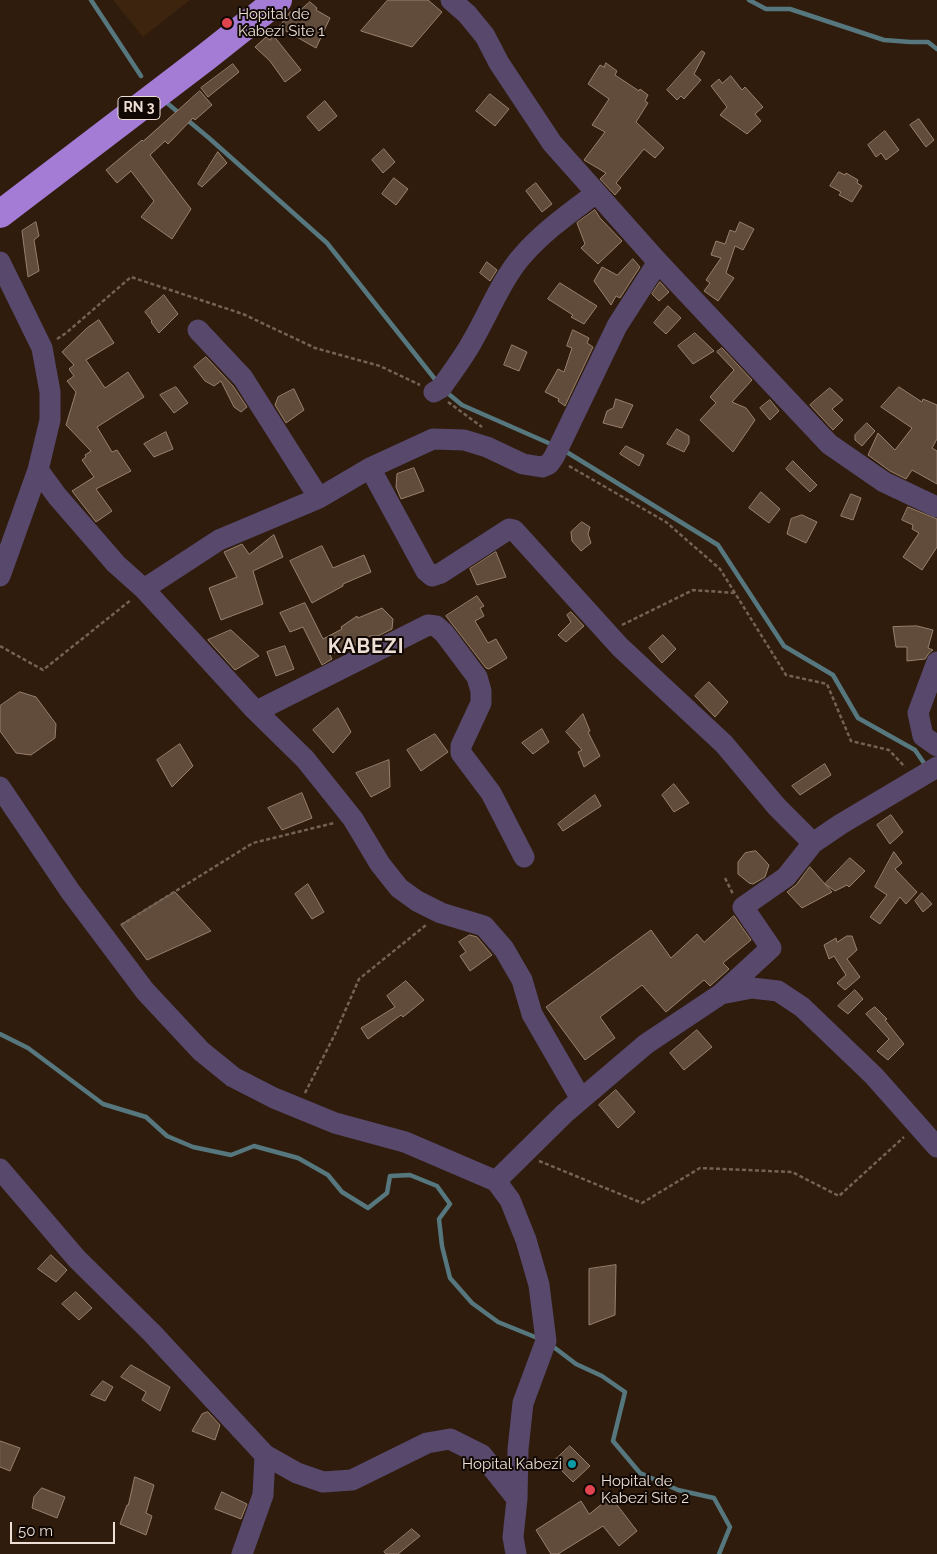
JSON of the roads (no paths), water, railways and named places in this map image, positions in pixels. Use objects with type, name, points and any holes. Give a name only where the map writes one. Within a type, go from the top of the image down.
[{"type":"highway","name":"RN 3","points":[[0,214],[278,0]]},
{"type":"street","points":[[451,0],[467,14],[485,36],[532,115],[552,143],[658,262],[829,444],[884,482],[937,507]]},
{"type":"street","points":[[434,392],[441,388],[474,339],[477,330],[522,256],[545,233],[596,193]]},
{"type":"street","points":[[0,262],[42,348],[50,392],[50,420],[38,470],[0,576]]},
{"type":"street","points":[[144,589],[219,540],[319,498],[370,468],[434,439],[464,440],[487,447],[522,464],[546,466],[554,457],[617,326],[658,262]]},
{"type":"street","points":[[198,330],[243,378],[319,498]]},
{"type":"street","points":[[370,468],[429,574],[436,575],[441,573],[509,529],[514,530],[620,647],[724,744],[777,807],[813,843]]},
{"type":"street","points":[[38,470],[57,496],[116,564],[144,589],[257,711],[305,759],[353,819],[380,864],[399,888],[441,913],[484,926],[504,948],[522,980],[532,1014],[581,1099]]},
{"type":"street","points":[[257,711],[428,625],[436,626],[444,632],[477,677],[481,691],[482,703],[461,746],[461,753],[491,793],[524,857]]},
{"type":"street","points":[[937,662],[918,713],[923,736],[937,746]]},
{"type":"street","points":[[496,1181],[581,1099],[646,1044],[721,994],[771,948],[743,907],[786,878],[813,843],[937,767]]},
{"type":"street","points":[[0,787],[70,891],[133,976],[201,1051],[233,1077],[274,1098],[335,1123],[405,1142],[496,1181],[510,1200],[526,1240],[539,1285],[546,1341],[523,1403],[518,1449],[517,1499],[513,1537],[516,1554]]},
{"type":"street","points":[[721,994],[752,988],[778,991],[802,1007],[874,1076],[937,1147]]},
{"type":"street","points":[[0,1170],[77,1259],[152,1333],[264,1455],[297,1474],[323,1482],[352,1480],[427,1443],[450,1438],[482,1455],[517,1499]]},
{"type":"street","points":[[242,1554],[263,1495],[264,1455]]},
{"type":"waterway","points":[[91,0],[141,76]]},
{"type":"waterway","points":[[749,0],[766,9],[790,9],[884,40],[928,42],[937,49]]},
{"type":"waterway","points":[[167,103],[327,243],[438,383]]},
{"type":"waterway","points":[[445,391],[462,405],[553,445]]},
{"type":"waterway","points":[[565,451],[718,545],[784,646],[833,675],[858,718],[915,750],[926,766]]},
{"type":"waterway","points":[[0,1034],[28,1048],[103,1104],[146,1117],[167,1136],[193,1147],[231,1155],[254,1146],[298,1158],[328,1175],[342,1192],[368,1208],[387,1193],[390,1176],[410,1175],[437,1186],[450,1204],[439,1219],[442,1246],[450,1278],[472,1303],[498,1322],[540,1339]]},
{"type":"waterway","points":[[551,1345],[576,1364],[602,1376],[625,1392],[613,1441],[640,1473],[678,1490],[714,1498],[730,1527],[719,1554]]},
{"type":"place","name":"Hopital de Kabezi Site 1","points":[[227,23]]},
{"type":"place","name":"Hopital Kabezi","points":[[572,1464]]},
{"type":"place","name":"Hopital de Kabezi Site 2","points":[[590,1490]]},
{"type":"district","name":"KABEZI","points":[[366,647]]}]
